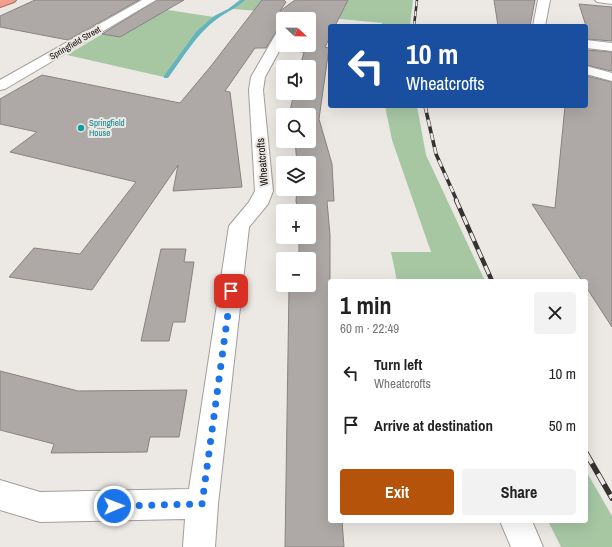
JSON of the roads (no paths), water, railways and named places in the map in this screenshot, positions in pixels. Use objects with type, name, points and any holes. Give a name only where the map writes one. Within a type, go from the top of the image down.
[{"type":"highway","points":[[0,4],[10,0]]},
{"type":"street","name":"Springfield Street","points":[[0,86],[150,0]]},
{"type":"street","points":[[539,24],[544,0]]},
{"type":"street","points":[[601,0],[612,1]]},
{"type":"street","name":"Wheatcrofts","points":[[199,547],[202,504],[239,226],[258,204],[264,191],[256,90],[258,77],[276,38]]},
{"type":"street","points":[[588,44],[612,47]]},
{"type":"street","points":[[588,71],[612,77]]},
{"type":"street","points":[[0,495],[40,507],[202,504]]},
{"type":"street","points":[[517,523],[527,547]]},
{"type":"waterway","points":[[166,77],[198,33],[216,17],[230,10],[243,0]]},
{"type":"railway","points":[[414,24],[417,0]]},
{"type":"railway","points":[[425,108],[436,154],[457,201]]},
{"type":"railway","points":[[456,200],[491,279]]},
{"type":"railway","points":[[588,456],[612,498]]},
{"type":"place","name":"Springfield House","points":[[81,128]]}]
